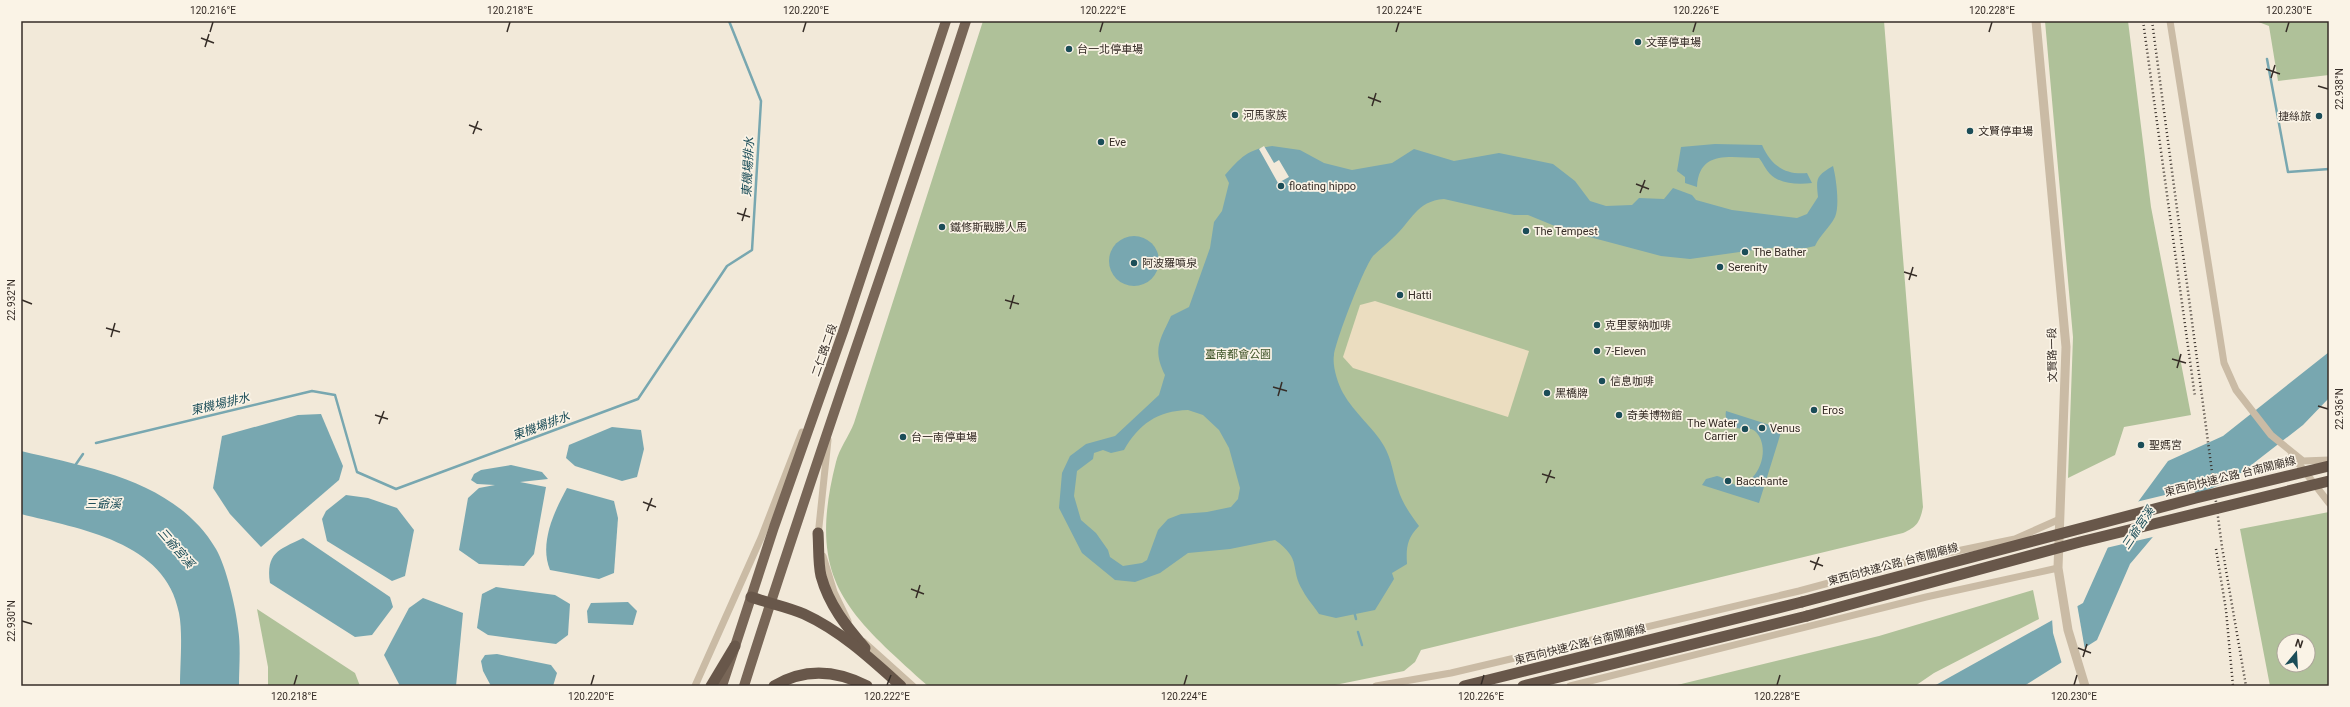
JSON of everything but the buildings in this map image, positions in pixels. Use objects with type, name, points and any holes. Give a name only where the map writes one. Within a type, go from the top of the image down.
[{"type":"highway","name":"東西向快速公路 台南關廟線","points":[[1464,686],[1802,602],[2196,498],[2329,466]]},
{"type":"highway","points":[[1523,686],[1807,621],[2080,542],[2329,481]]},
{"type":"highway","points":[[818,533],[821,576],[833,605],[842,622],[879,666]]},
{"type":"highway","points":[[751,597],[803,614],[822,623],[879,666],[901,686]]},
{"type":"highway","points":[[711,686],[736,646]]},
{"type":"highway","points":[[774,686],[790,678],[821,672],[853,679],[866,686]]},
{"type":"main road","name":"二仁路二段","points":[[722,686],[751,597],[844,329],[946,21]]},
{"type":"main road","points":[[744,686],[829,425],[903,215],[966,21]]},
{"type":"street","name":"文賢路一段","points":[[2036,21],[2066,347],[2058,568],[2068,630],[2084,682]]},
{"type":"street","points":[[2170,21],[2224,363],[2236,390],[2271,435],[2303,461],[2329,460]]},
{"type":"street","points":[[695,686],[784,481],[836,337],[844,329]]},
{"type":"street","points":[[829,425],[825,478],[818,533],[824,562],[834,592],[850,625],[872,651],[913,686]]},
{"type":"street","points":[[2284,446],[2329,502]]},
{"type":"street","points":[[1380,685],[1451,673],[1799,591],[1918,559],[2015,539],[2060,519]]},
{"type":"street","points":[[1570,686],[1807,621],[2058,568]]},
{"type":"green space","name":"臺南都會公園","points":[[983,21],[1884,21],[1923,507],[1921,517],[1912,529],[1903,533],[1421,650],[1415,662],[1404,671],[1330,686],[928,686],[875,636],[855,614],[840,590],[830,565],[826,536],[828,502],[837,457],[854,423]]},
{"type":"green space","points":[[2045,21],[2128,21],[2151,207],[2191,415],[2124,427],[2115,455],[2068,478],[2073,337]]},
{"type":"green space","points":[[2256,21],[2329,21],[2329,75],[2278,81],[2269,26]]},
{"type":"green space","points":[[2329,512],[2329,686],[2270,686],[2240,529]]},
{"type":"green space","points":[[2033,590],[2039,619],[1934,673],[1915,686],[1673,686],[1879,636]]},
{"type":"green space","points":[[257,609],[355,673],[360,686],[268,686],[268,667]]},
{"type":"shaded area","points":[[1375,301],[1529,351],[1508,417],[1353,368],[1343,357],[1360,305]]},
{"type":"water","points":[[1715,144],[1762,145],[1770,158],[1779,167],[1792,172],[1807,173],[1812,183],[1795,184],[1779,180],[1767,171],[1759,158],[1728,157],[1710,161],[1704,166],[1699,175],[1697,187],[1685,183],[1685,177],[1677,171],[1681,147]]},
{"type":"water","points":[[1272,146],[1300,150],[1324,163],[1352,170],[1392,163],[1414,149],[1454,161],[1499,153],[1553,164],[1575,181],[1590,201],[1606,206],[1632,205],[1639,198],[1664,199],[1673,188],[1692,195],[1696,200],[1732,210],[1797,218],[1807,214],[1818,197],[1818,178],[1823,172],[1833,166],[1837,206],[1835,217],[1815,246],[1806,248],[1768,248],[1690,259],[1661,256],[1567,231],[1528,215],[1514,215],[1444,199],[1427,204],[1421,208],[1391,240],[1373,256],[1357,288],[1334,355],[1334,364],[1339,385],[1352,407],[1380,439],[1384,446],[1402,499],[1419,526],[1415,530],[1408,544],[1407,564],[1392,573],[1394,579],[1375,610],[1336,618],[1319,614],[1306,597],[1299,583],[1294,564],[1289,553],[1275,540],[1230,549],[1188,553],[1160,573],[1135,582],[1115,580],[1082,553],[1059,508],[1062,473],[1070,456],[1086,444],[1115,436],[1159,395],[1165,375],[1161,366],[1158,351],[1161,338],[1171,316],[1189,307],[1210,248],[1214,222],[1222,211],[1229,183],[1225,175],[1245,155],[1264,147]],"holes":[[[1188,410],[1203,415],[1219,430],[1229,448],[1240,488],[1238,499],[1231,507],[1207,512],[1181,514],[1168,519],[1158,530],[1147,560],[1142,563],[1123,566],[1110,557],[1108,550],[1096,533],[1081,520],[1074,496],[1077,471],[1093,459],[1094,453],[1103,450],[1111,453],[1124,450],[1136,433],[1143,426],[1158,416]]]},
{"type":"water","name":"阿波羅噴泉","points":[[1139,236],[1144,237],[1152,243],[1158,251],[1158,271],[1152,279],[1144,285],[1129,286],[1124,285],[1116,279],[1110,271],[1109,256],[1110,251],[1116,243],[1124,237]]},
{"type":"water","name":"三爺宮溪","points":[[2329,352],[2329,398],[2303,425],[2232,480],[2185,499],[2130,564],[2097,640],[2024,686],[1934,686],[2083,603],[2113,536],[2168,461],[2223,436]]},
{"type":"water","points":[[1726,411],[1782,429],[1759,503],[1702,485],[1706,479],[1717,476],[1735,485],[1742,484],[1749,481],[1754,475],[1761,461],[1763,453],[1762,446],[1760,438],[1756,432],[1750,429],[1736,428],[1730,425],[1726,418]]},
{"type":"water","points":[[321,414],[343,466],[339,480],[261,547],[230,514],[213,488],[222,436],[298,415]]},
{"type":"water","points":[[612,427],[641,430],[644,449],[637,477],[622,481],[575,466],[566,458],[569,445]]},
{"type":"water","name":"三爺溪","points":[[21,451],[75,464],[130,481],[155,493],[178,507],[199,526],[220,556],[230,587],[239,635],[239,686],[180,686],[180,621],[179,613],[171,589],[157,569],[139,554],[117,542],[93,533],[21,514]]},
{"type":"water","points":[[511,465],[542,472],[548,479],[520,482],[546,487],[534,554],[524,566],[479,564],[459,550],[468,498],[479,488],[495,485],[477,484],[471,480],[474,474],[481,470]]},
{"type":"water","points":[[567,488],[614,501],[618,518],[614,573],[599,579],[550,570],[547,560],[547,539],[553,517]]},
{"type":"water","points":[[346,495],[368,498],[397,508],[414,530],[405,576],[392,581],[327,541],[322,519],[326,511]]},
{"type":"water","points":[[303,538],[390,597],[393,607],[372,635],[355,637],[270,583],[269,573],[272,559],[281,550]]},
{"type":"water","points":[[496,587],[555,595],[570,604],[568,635],[556,644],[488,635],[477,628],[482,594]]},
{"type":"water","points":[[423,598],[463,613],[456,686],[400,686],[384,655],[409,608]]},
{"type":"water","points":[[628,602],[637,611],[633,625],[588,623],[587,611],[591,603]]},
{"type":"water","points":[[497,654],[551,665],[557,673],[553,686],[491,686],[483,671],[481,661],[485,655]]},
{"type":"pier","points":[[1264,146],[1274,163],[1279,160],[1289,177],[1278,183],[1259,149]]},
{"type":"pier","points":[[2194,488],[2196,497],[2186,501],[2157,536],[2106,548],[2112,535],[2136,502]]},
{"type":"pier","points":[[2077,604],[2085,650],[2062,664],[2053,633],[2052,618]]},
{"type":"waterway","name":"東機場排水","points":[[96,443],[312,391],[335,395],[357,472],[396,489],[638,399],[727,266],[752,250],[761,101],[729,21]]},
{"type":"waterway","points":[[2267,59],[2288,172],[2329,169]]},
{"type":"waterway","name":"東機場排水","points":[[74,467],[83,454]]},
{"type":"waterway","points":[[1354,611],[1356,619]]},
{"type":"waterway","points":[[1358,632],[1362,645]]},
{"type":"railway","points":[[2143,21],[2195,397]]},
{"type":"railway","points":[[2152,21],[2222,547],[2246,686]]},
{"type":"railway","points":[[2216,549],[2226,610],[2233,686]]},
{"type":"place","name":"文華停車場","points":[[1638,42]]},
{"type":"place","name":"台一北停車場","points":[[1069,49]]},
{"type":"place","name":"河馬家族","points":[[1235,115]]},
{"type":"place","name":"捷絲旅","points":[[2319,116]]},
{"type":"place","name":"文賢停車場","points":[[1970,131]]},
{"type":"place","name":"Eve","points":[[1101,142]]},
{"type":"place","name":"floating hippo","points":[[1281,186]]},
{"type":"place","name":"鐵修斯戰勝人馬","points":[[942,227]]},
{"type":"place","name":"The Tempest","points":[[1526,231]]},
{"type":"place","name":"The Bather","points":[[1745,252]]},
{"type":"place","name":"阿波羅噴泉","points":[[1134,263]]},
{"type":"place","name":"Serenity","points":[[1720,267]]},
{"type":"place","name":"Hatti","points":[[1400,295]]},
{"type":"place","name":"克里蒙納咖啡","points":[[1597,325]]},
{"type":"place","name":"7-Eleven","points":[[1597,351]]},
{"type":"place","name":"信息咖啡","points":[[1602,381]]},
{"type":"place","name":"黑橋牌","points":[[1547,393]]},
{"type":"place","name":"Eros","points":[[1814,410]]},
{"type":"place","name":"奇美博物館","points":[[1619,415]]},
{"type":"place","name":"Venus","points":[[1762,428]]},
{"type":"place","name":"The Water Carrier","points":[[1745,429]]},
{"type":"place","name":"台一南停車場","points":[[903,437]]},
{"type":"place","name":"聖媽宮","points":[[2141,445]]},
{"type":"place","name":"Bacchante","points":[[1728,481]]}]
